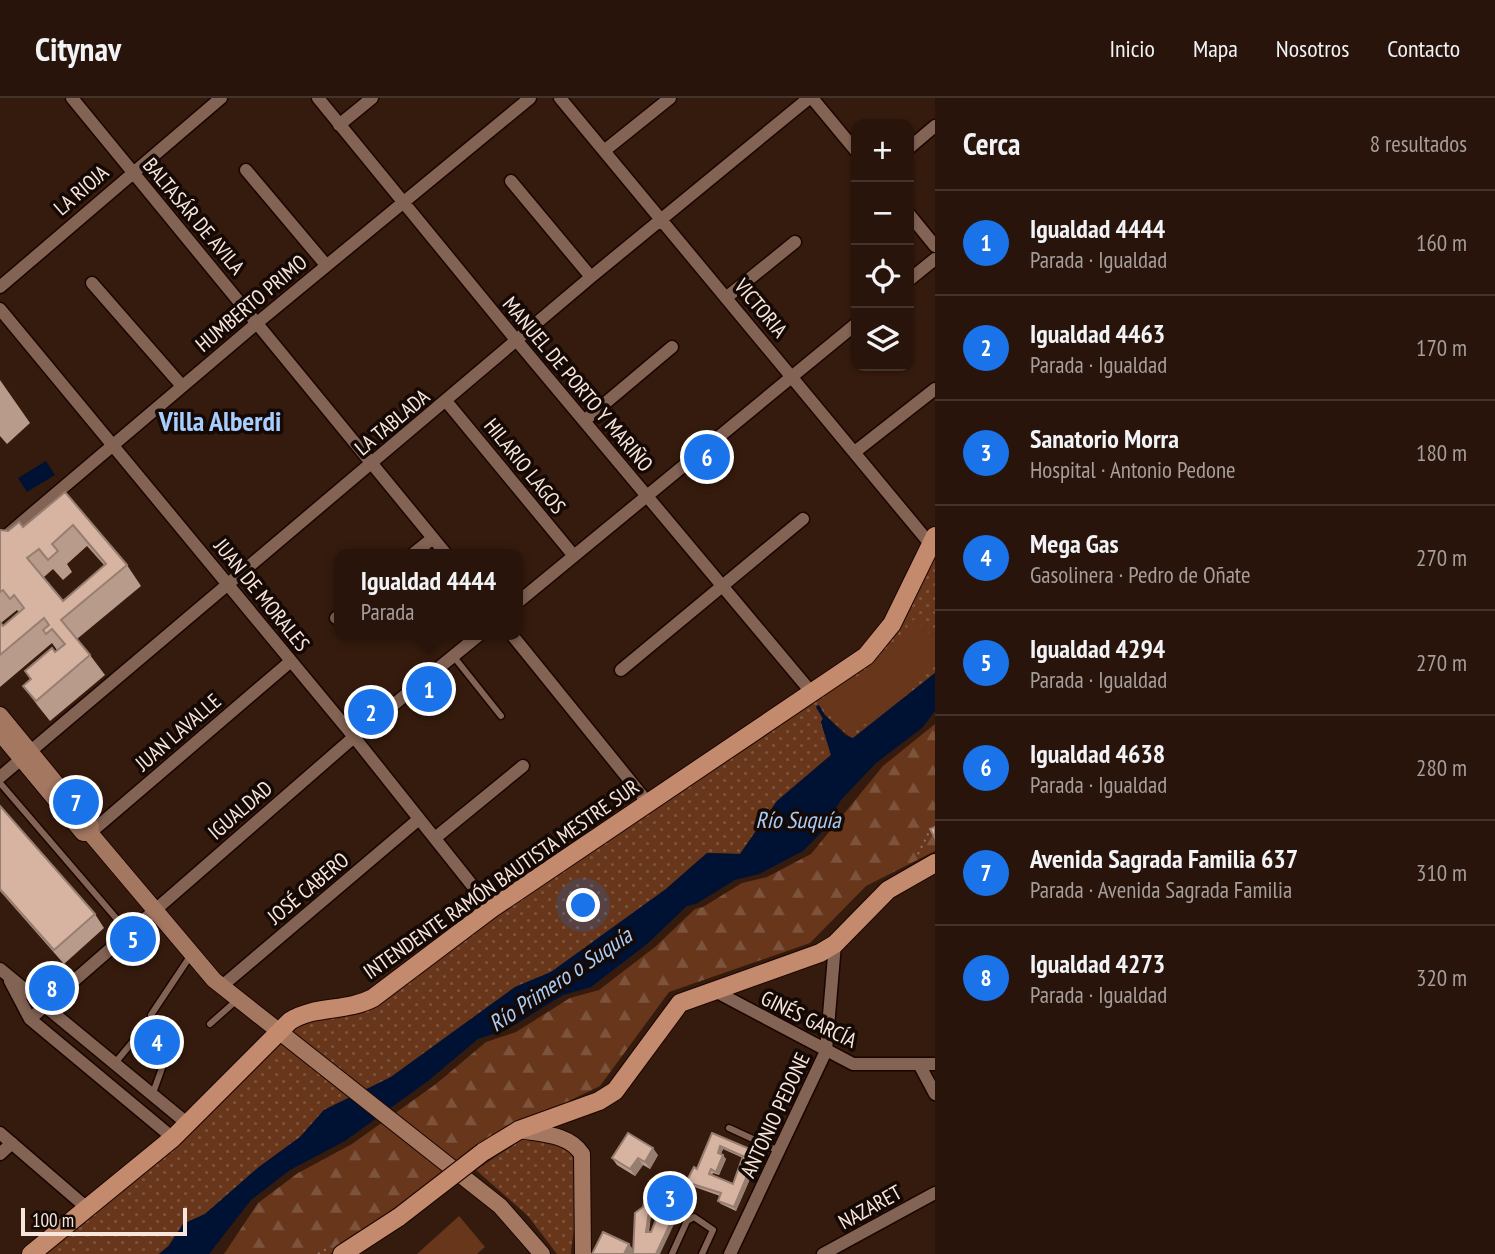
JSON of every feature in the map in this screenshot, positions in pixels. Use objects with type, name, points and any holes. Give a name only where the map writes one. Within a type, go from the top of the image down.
[{"type":"main road","name":"INTENDENTE RAMÓN BAUTISTA MESTRE SUR","points":[[31,1254],[173,1138],[280,1031],[307,1013],[361,1004],[373,998],[491,909],[866,656],[881,641],[933,541]]},
{"type":"main road","points":[[0,715],[83,833],[90,833],[191,955],[222,986],[443,1159],[516,1222],[542,1254]]},
{"type":"main road","points":[[0,733],[25,754]]},
{"type":"main road","points":[[342,1254],[399,1217],[483,1152],[519,1130],[599,1101],[615,1091],[680,1003],[820,953],[835,944],[888,890],[935,863]]},
{"type":"main road","points":[[519,1130],[560,1137],[572,1142],[582,1154],[583,1254]]},
{"type":"street","name":"LA RIOJA","points":[[0,287],[132,171],[221,98]]},
{"type":"street","name":"MANUEL DE PORTO Y MARIÑO","points":[[318,98],[517,341],[812,693]]},
{"type":"street","points":[[339,125],[372,98]]},
{"type":"street","name":"HUMBERTO PRIMO","points":[[0,541],[326,265],[530,98]]},
{"type":"street","name":"VICTORIA","points":[[560,98],[933,541]]},
{"type":"street","points":[[604,151],[670,98]]},
{"type":"street","points":[[811,98],[851,145]]},
{"type":"street","name":"LA TABLADA","points":[[0,780],[25,754],[592,277],[811,98]]},
{"type":"street","name":"BALTASÁR DE AVILA","points":[[75,99],[442,549]]},
{"type":"street","points":[[914,144],[935,126]]},
{"type":"street","points":[[246,170],[326,265]]},
{"type":"street","points":[[511,181],[592,277]]},
{"type":"street","points":[[914,220],[935,246]]},
{"type":"street","points":[[727,297],[795,242]]},
{"type":"street","points":[[914,277],[935,259]]},
{"type":"street","points":[[92,283],[182,386]]},
{"type":"street","name":"JUAN DE MORALES","points":[[0,309],[354,737],[491,909]]},
{"type":"street","points":[[523,598],[851,328]]},
{"type":"street","points":[[584,421],[672,347]]},
{"type":"street","points":[[856,452],[935,389]]},
{"type":"street","name":"HILARIO LAGOS","points":[[446,401],[574,556]]},
{"type":"street","points":[[621,670],[803,519]]},
{"type":"street","points":[[419,549],[433,538]]},
{"type":"street","name":"IGUALDAD","points":[[30,1019],[354,737],[474,640]]},
{"type":"street","points":[[516,640],[648,803]]},
{"type":"street","name":"JUAN LAVALLE","points":[[90,833],[291,661]]},
{"type":"street","points":[[435,838],[523,766]]},
{"type":"street","name":"JOSÉ CABERO","points":[[222,986],[419,819]]},
{"type":"street","name":"ANTONIO PEDONE","points":[[730,1254],[826,1051],[835,944]]},
{"type":"street","points":[[2,974],[44,1005],[188,1124]]},
{"type":"street","points":[[2,974],[30,1019],[173,1138]]},
{"type":"street","name":"GINÉS GARCÍA","points":[[713,990],[853,1063],[935,1064]]},
{"type":"street","points":[[919,1064],[935,1094]]},
{"type":"street","points":[[0,1133],[87,1208]]},
{"type":"street","points":[[0,1154],[12,1143]]},
{"type":"street","name":"NAZARET","points":[[823,1254],[935,1193]]},
{"type":"lane","points":[[454,657],[500,716]]},
{"type":"lane","points":[[0,780],[128,932]]},
{"type":"lane","points":[[151,1015],[191,955]]},
{"type":"lane","points":[[210,1024],[238,999]]},
{"type":"lane","points":[[115,1063],[140,1033]]},
{"type":"lane","points":[[153,1095],[162,1068]]},
{"type":"lane","points":[[729,1128],[779,1151]]},
{"type":"lane","points":[[671,1254],[687,1221],[694,1217],[713,1230],[702,1254]]},
{"type":"green space","points":[[935,536],[935,673],[852,739],[825,715],[821,722],[831,755],[777,801],[740,854],[707,853],[666,889],[551,972],[515,987],[391,1077],[324,1110],[300,1137],[259,1167],[205,1214],[183,1224],[159,1254],[31,1254],[290,1021],[352,1006],[866,656]]},
{"type":"green space","points":[[914,619],[935,639],[935,660],[893,705],[853,732],[835,721],[821,703],[881,659]]},
{"type":"green space","points":[[935,724],[935,851],[866,886],[810,943],[669,992],[600,1086],[472,1148],[388,1218],[330,1254],[224,1254],[258,1203],[298,1173],[352,1144],[436,1084],[486,1042],[516,1032],[570,998],[599,990],[655,947],[695,909],[703,907],[742,883],[767,877],[811,854],[883,766]]},
{"type":"green space","points":[[524,1138],[558,1143],[567,1147],[573,1155],[577,1167],[578,1197],[571,1254],[557,1254],[528,1216],[476,1170]]},
{"type":"green space","points":[[459,1216],[485,1247],[477,1254],[417,1254]]},
{"type":"water","points":[[46,461],[55,475],[27,492],[18,478]]},
{"type":"water","name":"Río Suquía","points":[[935,673],[935,711],[922,728],[876,763],[841,800],[820,834],[803,851],[759,874],[735,880],[696,904],[687,906],[647,944],[591,987],[563,995],[508,1029],[478,1039],[428,1081],[345,1141],[290,1170],[251,1200],[209,1254],[159,1254],[169,1246],[183,1224],[205,1214],[259,1167],[300,1137],[324,1110],[391,1077],[515,987],[551,972],[666,889],[707,853],[740,854],[777,801],[831,755],[821,722],[825,715],[845,735],[853,738]]},
{"type":"building","points":[[65,492],[127,565],[61,620],[90,655],[36,701],[23,686],[31,679],[25,671],[52,648],[55,652],[65,644],[52,629],[46,634],[43,630],[49,625],[44,618],[0,655],[0,622],[3,626],[24,608],[14,595],[10,599],[3,590],[0,592],[0,530],[8,531],[19,522],[23,527]],"holes":[[[73,525],[106,564],[63,601],[27,558],[39,549],[48,560],[58,551],[52,544]]]},
{"type":"building","points":[[0,806],[95,914],[54,950],[0,889]]},
{"type":"building","points":[[628,1133],[653,1148],[645,1162],[638,1158],[630,1169],[612,1158]]},
{"type":"building","points":[[712,1133],[757,1152],[734,1207],[718,1201],[721,1193],[689,1183],[656,1254],[633,1254],[635,1213],[643,1207],[650,1181],[658,1184],[661,1177],[682,1190],[694,1167],[697,1169]],"holes":[[[720,1146],[743,1156],[733,1184],[709,1174],[711,1169],[716,1172],[723,1155],[718,1153]],[[649,1211],[658,1215],[651,1232],[646,1232]]]},
{"type":"building","points":[[603,1232],[629,1244],[624,1254],[592,1254]]},
{"type":"waterway","points":[[818,707],[824,717]]},
{"type":"place","name":"Igualdad 4638","points":[[707,457]]},
{"type":"place","name":"Igualdad 4444","points":[[429,689]]},
{"type":"place","name":"Igualdad 4463","points":[[371,712]]},
{"type":"place","name":"Avenida Sagrada Familia 637","points":[[76,802]]},
{"type":"place","name":"Igualdad 4294","points":[[133,939]]},
{"type":"place","name":"Igualdad 4273","points":[[52,988]]},
{"type":"place","name":"Mega Gas","points":[[157,1042]]},
{"type":"place","name":"Sanatorio Morra","points":[[670,1198]]},
{"type":"district","name":"Villa Alberdi","points":[[220,420]]},
{"type":"water label","name":"Río Primero o Suquía","points":[[560,979]]}]
